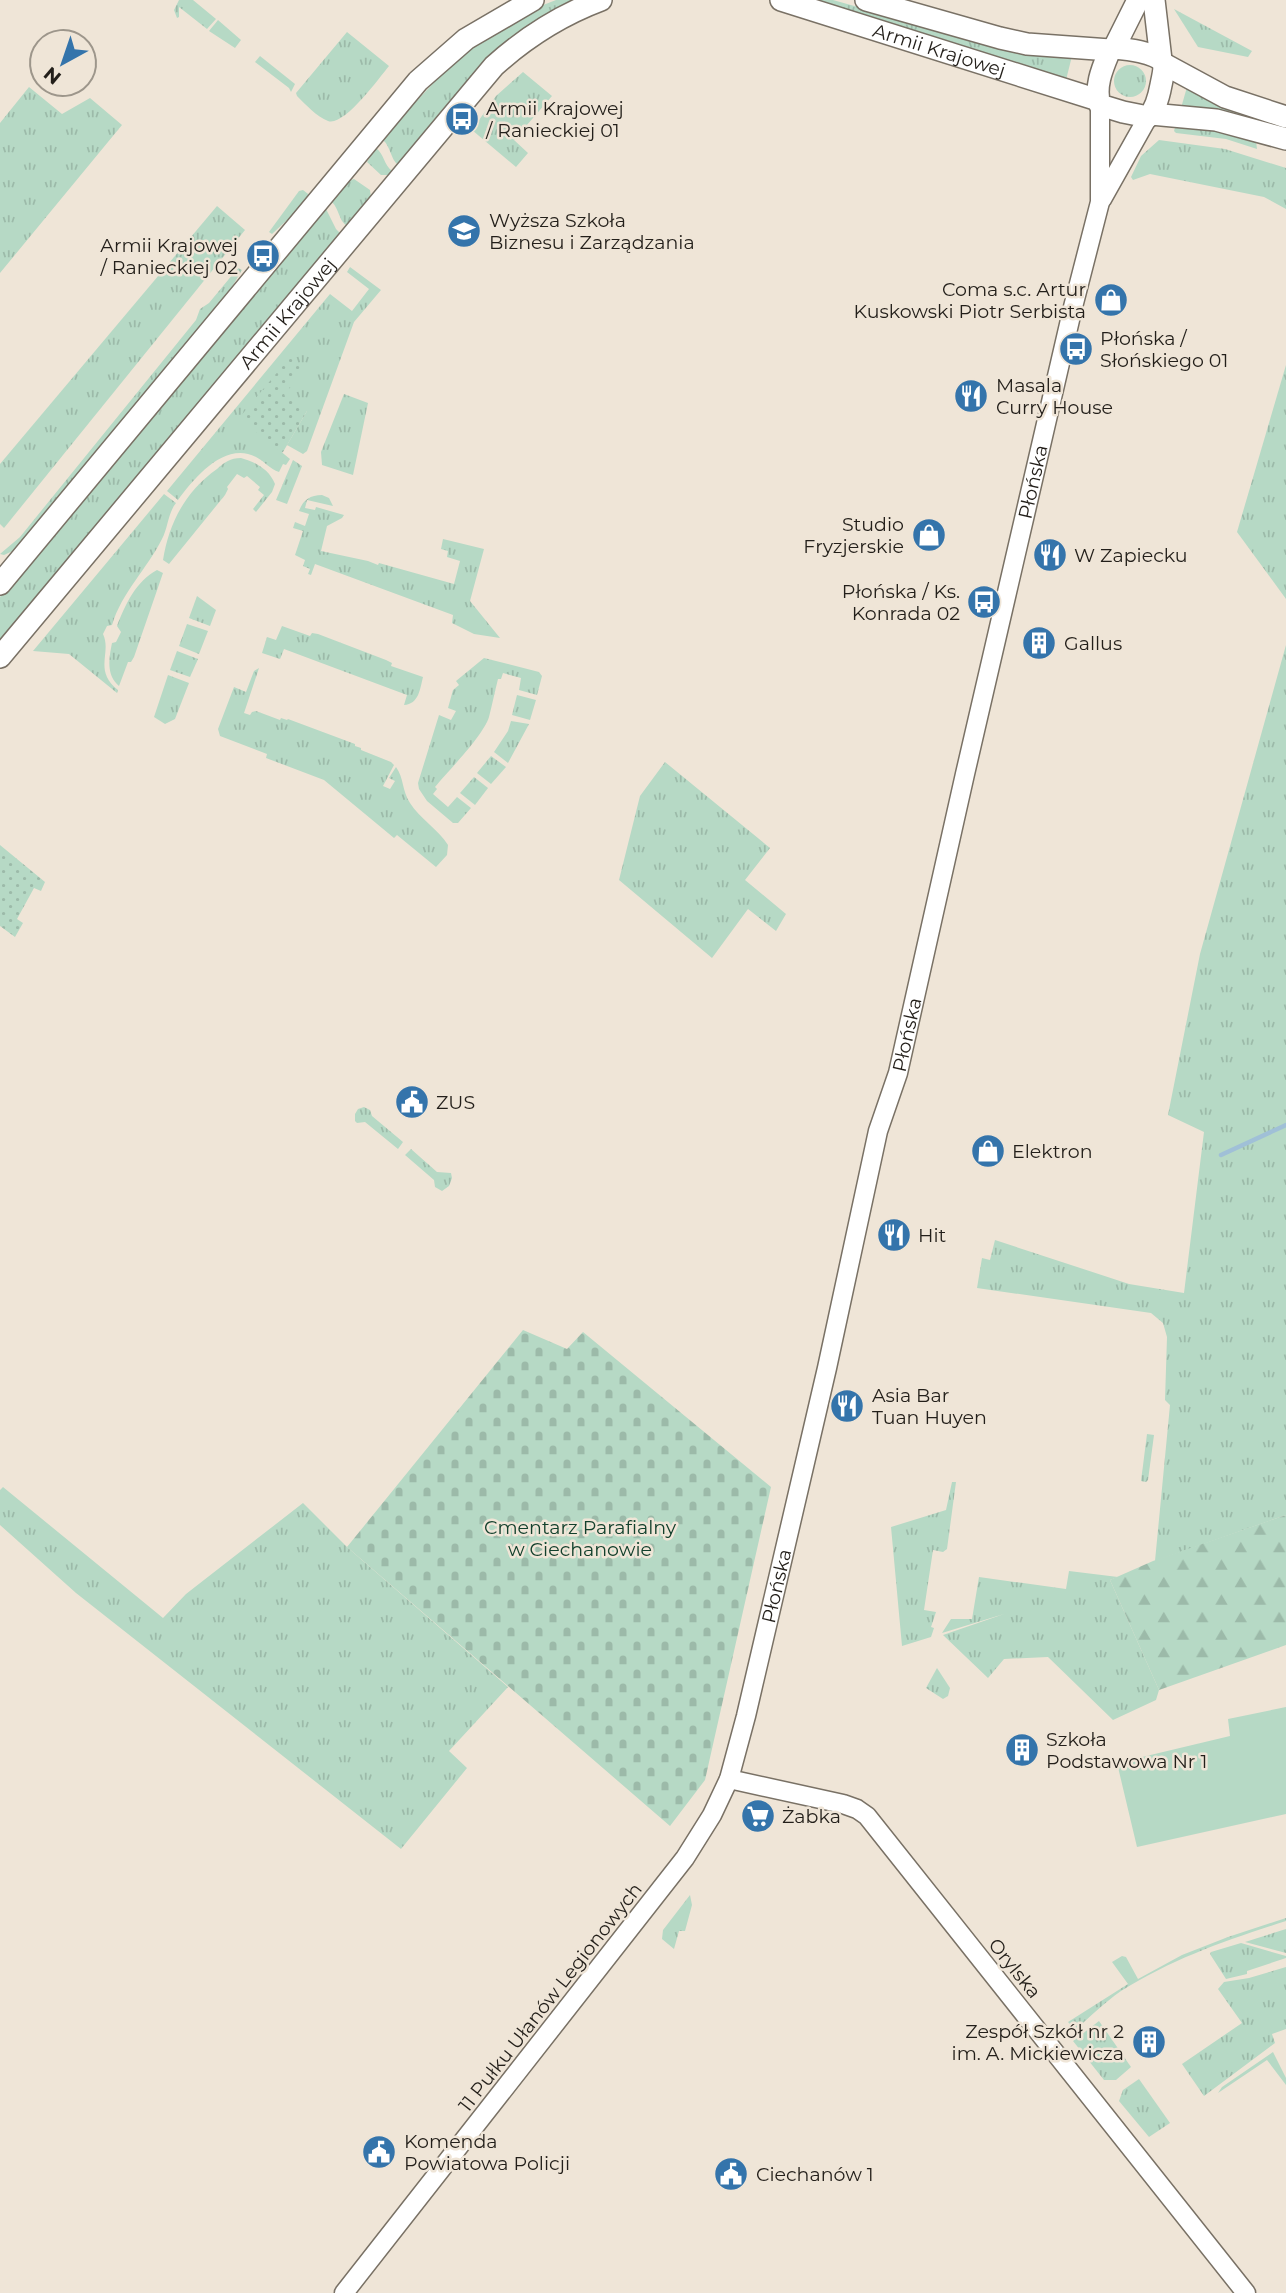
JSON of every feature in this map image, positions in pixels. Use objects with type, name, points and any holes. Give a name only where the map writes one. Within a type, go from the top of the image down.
[{"type":"main road","points":[[0,584],[418,81],[466,39],[533,0]]},
{"type":"main road","name":"Armii Krajowej","points":[[0,657],[482,80],[508,54],[537,32],[600,0]]},
{"type":"main road","name":"Armii Krajowej","points":[[781,0],[1099,102]]},
{"type":"main road","name":"Armii Krajowej","points":[[866,0],[1027,44],[1112,49]]},
{"type":"main road","points":[[1138,0],[1100,75],[1099,102],[1123,112],[1216,120],[1286,139]]},
{"type":"main road","points":[[1149,115],[1160,90],[1162,62],[1154,0]]},
{"type":"main road","points":[[1112,49],[1137,50],[1225,97],[1286,117]]},
{"type":"street","name":"Płońska","points":[[685,1858],[712,1815],[729,1779],[827,1368],[878,1131],[898,1073],[967,764],[1100,202],[1099,102]]},
{"type":"street","name":"Płońska","points":[[1100,202],[1149,115]]},
{"type":"street","name":"Orylska","points":[[729,1779],[843,1804],[867,1816],[1245,2293]]},
{"type":"street","name":"11 Pułku Ułanów Legionowych","points":[[344,2293],[685,1858]]},
{"type":"green space","points":[[179,0],[193,0],[216,19],[207,29],[179,7],[177,18],[174,10]]},
{"type":"green space","points":[[556,0],[575,0],[547,15],[499,51],[457,94],[398,165],[383,140],[420,97],[481,41],[529,11]]},
{"type":"green space","points":[[813,0],[833,0],[1000,47],[1072,56],[1066,80]]},
{"type":"green space","points":[[1174,9],[1252,51],[1248,57],[1198,47]]},
{"type":"green space","points":[[218,20],[241,40],[235,48],[209,31]]},
{"type":"green space","points":[[347,32],[389,66],[352,109],[335,121],[328,121],[311,110],[296,93]]},
{"type":"green space","points":[[260,56],[295,84],[291,92],[255,62]]},
{"type":"green space","points":[[1130,65],[1141,70],[1146,81],[1141,92],[1130,97],[1119,92],[1114,81],[1119,70]]},
{"type":"green space","points":[[523,72],[552,96],[514,140],[528,153],[516,167],[472,130],[496,96]]},
{"type":"green space","points":[[1187,87],[1286,126],[1286,131],[1181,108]]},
{"type":"green space","points":[[28,88],[28,98],[42,98],[62,114],[90,98],[122,125],[0,273],[0,123]]},
{"type":"green space","points":[[1176,124],[1214,127],[1256,141],[1257,149],[1226,139],[1176,133]]},
{"type":"green space","points":[[1159,140],[1225,149],[1286,168],[1286,209],[1264,197],[1150,174],[1133,180],[1131,177],[1141,156]]},
{"type":"green space","points":[[376,148],[392,171],[388,175],[381,175],[367,162]]},
{"type":"green space","points":[[354,179],[370,190],[371,198],[347,226],[332,202],[349,181]]},
{"type":"green space","points":[[303,190],[312,197],[272,234],[269,232],[299,191]]},
{"type":"green space","points":[[217,206],[245,230],[4,528],[0,524],[0,464]]},
{"type":"green space","points":[[326,209],[341,234],[0,642],[0,597]]},
{"type":"green space","points":[[350,267],[381,290],[354,322],[307,451],[303,454],[287,445],[307,411],[240,418],[290,459],[286,465],[283,464],[279,472],[256,457],[244,453],[233,454],[202,472],[178,500],[167,491],[330,294],[352,311],[369,289],[347,272]]},
{"type":"green space","points":[[238,268],[242,270],[220,307],[17,549],[0,554],[20,537],[196,320],[200,309],[209,303]]},
{"type":"green space","points":[[291,356],[305,369],[284,395],[307,411],[281,453],[239,418]]},
{"type":"green space","points":[[1286,365],[1286,599],[1237,532]]},
{"type":"green space","points":[[344,394],[368,403],[353,475],[322,465],[321,452]]},
{"type":"green space","points":[[241,458],[256,464],[269,474],[275,484],[272,492],[256,512],[253,509],[264,495],[258,490],[260,487],[247,476],[244,478],[237,474],[227,487],[225,495],[169,564],[163,560],[175,520],[188,497],[223,464]]},
{"type":"green space","points":[[293,460],[302,466],[287,504],[276,500]]},
{"type":"green space","points":[[164,494],[176,503],[164,535],[128,591],[112,625],[107,626],[103,634],[106,675],[118,690],[117,693],[69,654],[33,651]]},
{"type":"green space","points":[[322,495],[329,498],[333,506],[307,500],[305,508],[315,510],[316,507],[344,515],[327,526],[321,551],[378,565],[379,563],[454,584],[460,561],[447,557],[448,551],[441,549],[443,539],[484,549],[470,601],[500,638],[474,634],[452,623],[453,615],[315,564],[311,575],[308,574],[310,569],[303,566],[305,560],[295,555],[303,531],[293,528],[295,522],[305,526],[309,514],[299,511],[305,501],[311,497]]},
{"type":"green space","points":[[157,570],[163,573],[134,657],[128,662],[119,686],[112,677],[110,666],[112,643],[116,642],[121,632],[117,626],[137,587]]},
{"type":"green space","points":[[197,596],[216,610],[210,626],[189,618]]},
{"type":"green space","points":[[187,624],[208,631],[199,654],[179,646]]},
{"type":"green space","points":[[282,626],[310,636],[312,633],[318,634],[423,677],[418,695],[413,702],[404,705],[407,695],[284,649],[280,659],[262,653],[267,637],[276,640]]},
{"type":"green space","points":[[1286,645],[1286,1515],[1155,1561],[1170,1405],[1165,1400],[1167,1337],[1163,1323],[1151,1313],[977,1288],[982,1258],[990,1260],[995,1240],[1129,1284],[1184,1293],[1204,1132],[1168,1115],[1200,954]]},
{"type":"green space","points":[[177,651],[198,659],[190,677],[170,670]]},
{"type":"green space","points":[[484,658],[539,672],[542,676],[537,695],[519,690],[521,678],[503,673],[501,679],[498,679],[486,725],[435,787],[437,789],[433,794],[448,807],[457,797],[471,808],[458,823],[453,823],[427,801],[418,783],[439,715],[451,720],[456,711],[448,708],[453,690],[459,685],[456,681]]},
{"type":"green space","points":[[259,668],[244,713],[250,715],[256,711],[280,720],[288,719],[355,744],[361,750],[391,762],[394,765],[383,786],[390,789],[395,781],[389,778],[396,767],[410,803],[448,845],[447,855],[436,867],[397,835],[394,838],[324,780],[266,758],[267,754],[220,736],[218,729],[234,687],[246,692],[254,671]]},
{"type":"green space","points":[[168,675],[189,683],[175,719],[165,724],[154,717]]},
{"type":"green space","points":[[517,695],[536,700],[530,720],[512,715]]},
{"type":"green space","points":[[511,721],[529,724],[508,763],[494,752],[508,731]]},
{"type":"green space","points":[[491,756],[506,767],[491,784],[477,773]]},
{"type":"green space","points":[[665,762],[770,848],[745,880],[786,914],[776,931],[748,909],[712,958],[619,880],[640,796]]},
{"type":"green space","points":[[474,777],[488,788],[475,805],[460,793]]},
{"type":"green space","points":[[0,845],[45,882],[41,891],[34,888],[17,919],[23,923],[15,937],[0,926]]},
{"type":"green space","points":[[364,1107],[403,1142],[398,1149],[365,1122],[355,1121],[358,1109]]},
{"type":"green space","points":[[411,1149],[437,1172],[451,1173],[449,1186],[442,1191],[435,1187],[434,1180],[405,1155]]},
{"type":"green space","name":"Cmentarz Parafialny w Ciechanowie","points":[[523,1330],[567,1349],[583,1332],[771,1487],[705,1780],[670,1826],[347,1547]]},
{"type":"green space","points":[[1147,1434],[1154,1435],[1146,1482],[1141,1481]]},
{"type":"green space","points":[[952,1482],[956,1482],[947,1549],[943,1552],[933,1550],[924,1610],[936,1612],[931,1627],[934,1628],[931,1637],[902,1646],[891,1527],[946,1510]]},
{"type":"green space","points":[[3,1487],[163,1618],[186,1594],[303,1503],[347,1547],[508,1687],[449,1751],[467,1768],[401,1849],[76,1593],[0,1525],[0,1490]]},
{"type":"green space","points":[[1286,1515],[1286,1645],[1159,1690],[1110,1580],[1153,1561]]},
{"type":"green space","points":[[1069,1571],[1118,1577],[1110,1580],[1159,1690],[1156,1700],[1113,1720],[1048,1657],[1004,1659],[988,1678],[943,1635],[1004,1614],[942,1633],[951,1619],[972,1619],[979,1577],[1066,1589]]},
{"type":"green space","points":[[937,1668],[950,1688],[948,1696],[943,1699],[926,1688]]},
{"type":"green space","points":[[1286,1707],[1286,1814],[1137,1847],[1117,1763],[1230,1736],[1228,1719]]},
{"type":"green space","points":[[690,1895],[692,1905],[685,1931],[679,1931],[674,1949],[662,1939],[663,1930]]},
{"type":"green space","points":[[1286,1918],[1286,1921],[1201,1951],[1141,1979],[1115,1995],[1075,2030],[1068,2022],[1128,1984],[1112,1962],[1122,1956],[1126,1957],[1138,1979],[1182,1955]]},
{"type":"green space","points":[[1286,1929],[1286,1953],[1245,1942]]},
{"type":"green space","points":[[1241,1943],[1286,1958],[1247,1971],[1247,1974],[1226,1979],[1210,1954]]},
{"type":"green space","points":[[1286,1967],[1286,2029],[1272,2034],[1275,2043],[1204,2096],[1182,2064],[1242,2023],[1218,1989],[1224,1982]]},
{"type":"green space","points":[[1099,2021],[1131,2067],[1116,2080],[1104,2080],[1073,2041]]},
{"type":"green space","points":[[1273,2052],[1286,2078],[1286,2085],[1267,2060],[1218,2093],[1222,2087]]},
{"type":"green space","points":[[1139,2079],[1170,2123],[1149,2137],[1119,2101],[1123,2090]]},
{"type":"waterway","points":[[1221,1155],[1286,1125]]},
{"type":"place","name":"Armii Krajowej / Ranieckiej 01","points":[[462,119]]},
{"type":"place","name":"Wyższa Szkoła Biznesu i Zarządzania","points":[[464,231]]},
{"type":"place","name":"Armii Krajowej / Ranieckiej 02","points":[[263,256]]},
{"type":"place","name":"Coma s.c. Artur Kuskowski Piotr Serbista","points":[[1111,300]]},
{"type":"place","name":"Płońska / Słońskiego 01","points":[[1076,349]]},
{"type":"place","name":"Masala Curry House","points":[[971,396]]},
{"type":"place","name":"Studio Fryzjerskie","points":[[929,535]]},
{"type":"place","name":"W Zapiecku","points":[[1050,555]]},
{"type":"place","name":"Płońska / Ks. Konrada 02","points":[[984,602]]},
{"type":"place","name":"Gallus","points":[[1039,643]]},
{"type":"place","name":"ZUS","points":[[412,1102]]},
{"type":"place","name":"Elektron","points":[[988,1151]]},
{"type":"place","name":"Hit","points":[[894,1235]]},
{"type":"place","name":"Asia Bar Tuan Huyen","points":[[847,1406]]},
{"type":"place","name":"Szkoła Podstawowa Nr 1","points":[[1022,1750]]},
{"type":"place","name":"Żabka","points":[[758,1816]]},
{"type":"place","name":"Zespół Szkół nr 2 im. A. Mickiewicza","points":[[1149,2042]]},
{"type":"place","name":"Komenda Powiatowa Policji","points":[[379,2152]]},
{"type":"place","name":"Ciechanów 1","points":[[731,2174]]}]
